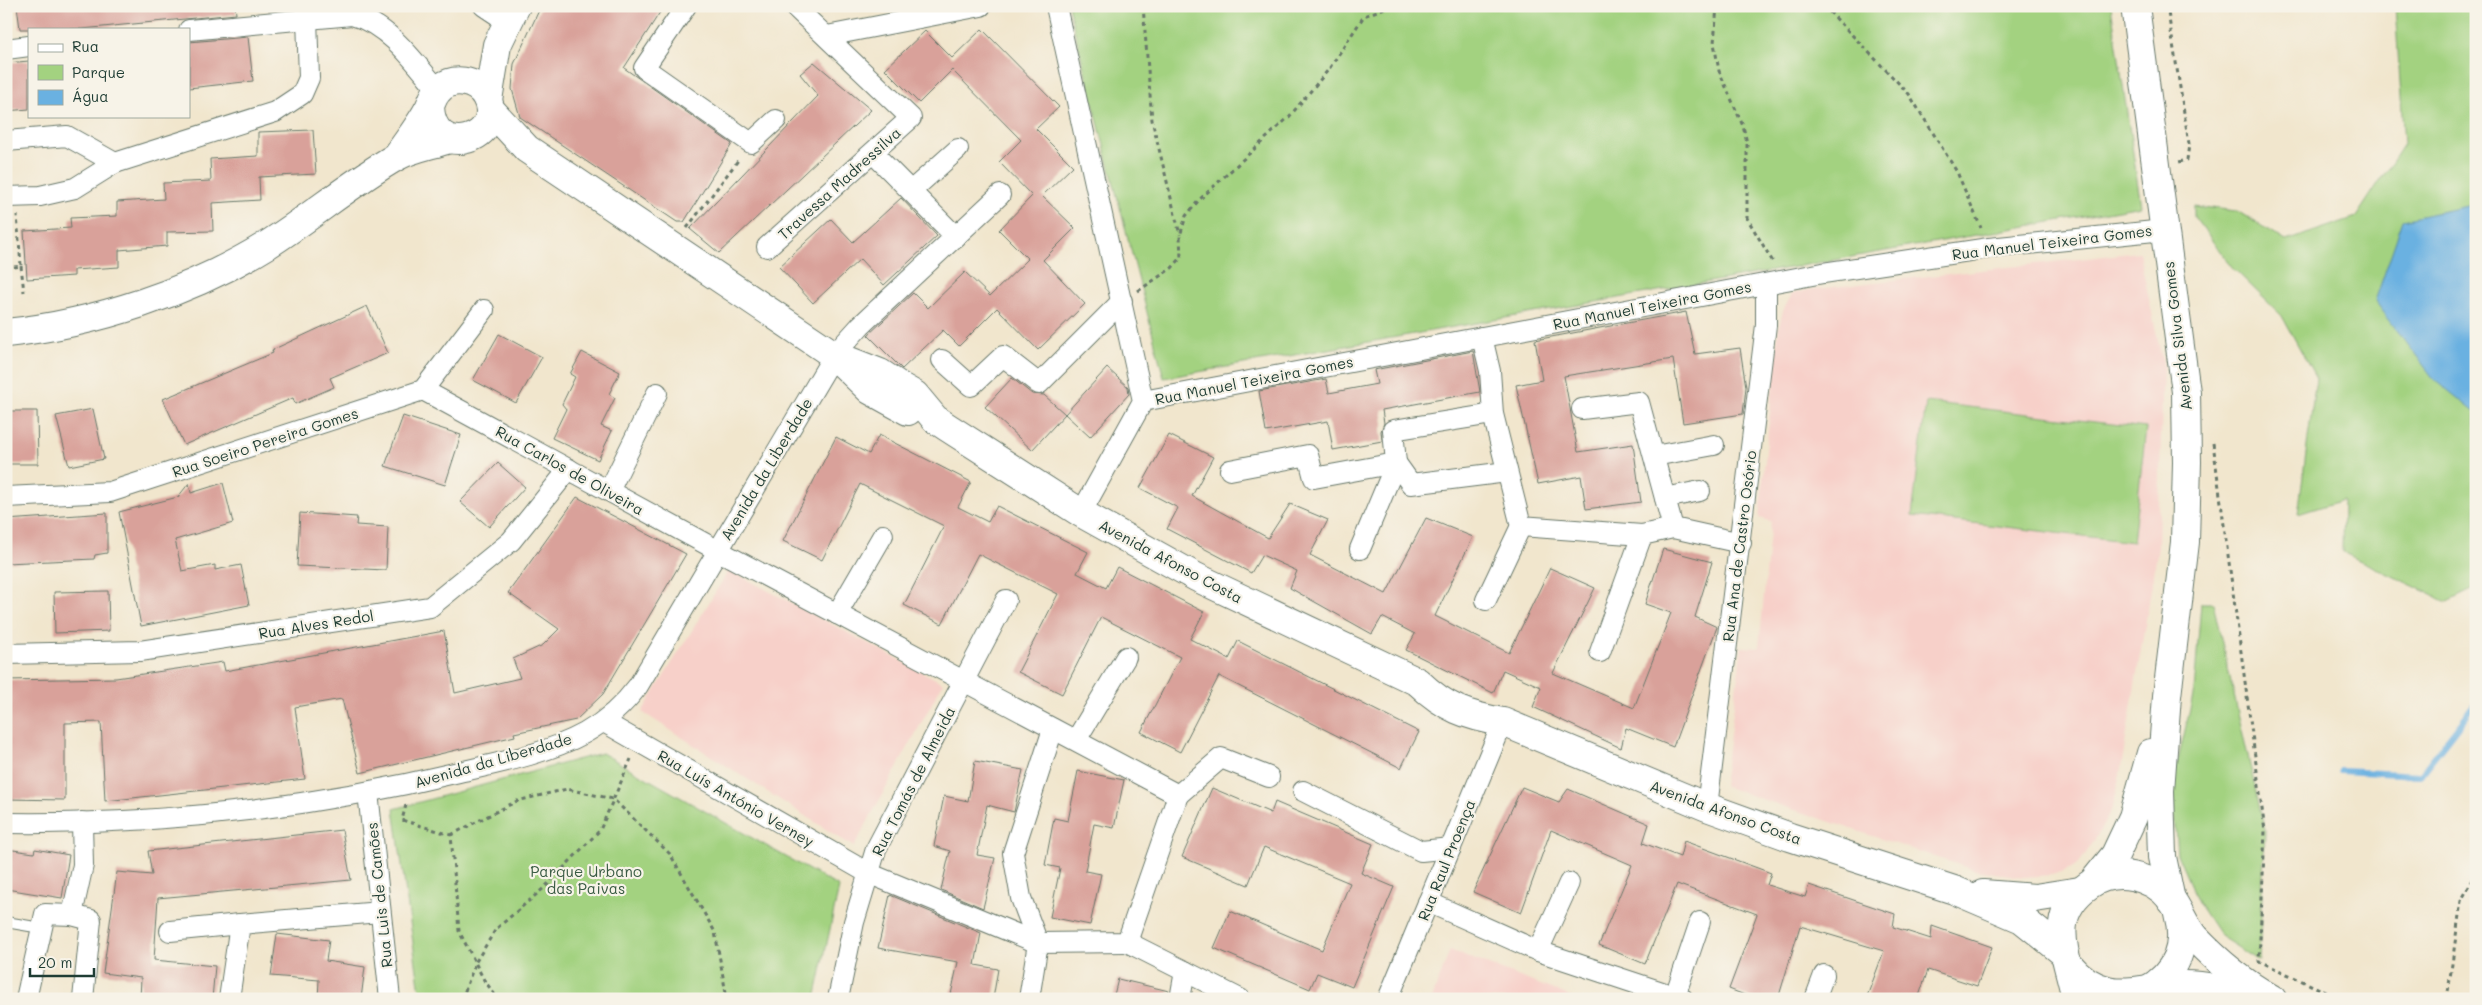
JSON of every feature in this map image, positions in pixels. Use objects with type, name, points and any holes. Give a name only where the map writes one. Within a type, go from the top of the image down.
[{"type":"main road","name":"Avenida Silva Gomes","points":[[2135,6],[2186,392],[2188,462],[2185,542],[2167,696]]},
{"type":"main road","points":[[397,156],[441,93],[507,24]]},
{"type":"main road","points":[[6,334],[74,322],[130,307],[196,281],[266,246],[397,156],[460,139],[486,127],[489,104],[507,24]]},
{"type":"main road","points":[[441,93],[475,85],[483,91],[489,104],[526,150]]},
{"type":"main road","points":[[441,93],[434,127],[460,139],[526,150]]},
{"type":"main road","name":"Avenida Afonso Costa","points":[[526,150],[834,355],[870,390],[906,411],[935,419],[1081,513],[1196,577],[1418,682],[1436,699],[1473,717],[1503,722],[1707,807],[1954,890]]},
{"type":"main road","points":[[2076,999],[2066,959],[2062,928],[2065,915],[2086,887],[2115,855],[2133,817],[2167,696]]},
{"type":"main road","points":[[2136,995],[2166,976],[2179,955],[2182,941],[2162,857],[2160,791],[2167,696]]},
{"type":"main road","points":[[1954,890],[2013,898],[2059,896],[2113,876],[2135,876],[2161,889],[2175,906],[2194,936],[2246,985],[2254,998]]},
{"type":"main road","points":[[1954,890],[2022,920],[2066,959],[2086,984],[2108,994],[2136,995],[2179,985],[2206,985],[2254,998]]},
{"type":"street","points":[[484,6],[507,24]]},
{"type":"street","points":[[794,6],[827,36],[982,6]]},
{"type":"street","points":[[1056,6],[1143,401],[1081,513]]},
{"type":"street","points":[[677,10],[644,68],[751,143],[776,120]]},
{"type":"street","points":[[190,30],[352,14],[367,19],[381,30],[418,66],[441,93]]},
{"type":"street","points":[[11,197],[40,196],[75,188],[115,163],[276,112],[302,94],[309,78],[307,18]]},
{"type":"street","name":"Travessa Madressilva","points":[[767,247],[911,118],[827,36]]},
{"type":"street","points":[[6,49],[28,46]]},
{"type":"street","points":[[6,141],[67,136],[115,163]]},
{"type":"street","points":[[911,191],[958,149]]},
{"type":"street","points":[[873,153],[956,237]]},
{"type":"street","name":"Avenida da Liberdade","points":[[6,823],[82,822],[217,814],[368,792],[411,784],[563,743],[604,722],[626,702],[638,686],[834,355],[861,325],[1000,195]]},
{"type":"street","name":"Rua Manuel Teixeira Gomes","points":[[1143,401],[1775,282],[1989,248],[2164,230]]},
{"type":"street","name":"Rua Ana de Castro Osório","points":[[1707,807],[1741,543],[1766,325],[1775,282]]},
{"type":"street","points":[[942,360],[972,386],[1003,356],[1039,384],[1122,302]]},
{"type":"street","points":[[423,390],[484,310]]},
{"type":"street","points":[[1482,337],[1490,370],[1494,414],[1520,526],[1486,600]]},
{"type":"street","name":"Rua Carlos de Oliveira","points":[[423,390],[717,550],[1178,795]]},
{"type":"street","name":"Rua Soeiro Pereira Gomes","points":[[6,497],[110,492],[423,390]]},
{"type":"street","points":[[610,491],[657,393]]},
{"type":"street","points":[[1582,409],[1639,402],[1673,528]]},
{"type":"street","points":[[1360,549],[1396,463],[1393,430],[1494,414]]},
{"type":"street","points":[[1654,456],[1714,445]]},
{"type":"street","points":[[1230,470],[1308,455],[1314,478],[1396,463]]},
{"type":"street","points":[[1396,463],[1411,484],[1507,472]]},
{"type":"street","name":"Rua Alves Redol","points":[[6,654],[140,651],[430,607],[511,541],[569,469]]},
{"type":"street","points":[[1665,498],[1700,491]]},
{"type":"street","points":[[1520,526],[1642,535],[1673,528],[1741,543]]},
{"type":"street","points":[[837,614],[884,535]]},
{"type":"street","points":[[1600,652],[1642,535]]},
{"type":"street","name":"Rua Tomás de Almeida","points":[[838,999],[854,922],[876,849],[1006,600]]},
{"type":"street","points":[[1076,740],[1126,657]]},
{"type":"street","name":"Rua Luís António Verney","points":[[604,722],[868,873],[1038,943]]},
{"type":"street","name":"Rua Raul Proença","points":[[1388,999],[1503,722]]},
{"type":"street","points":[[1029,999],[1038,943],[1021,898],[1013,853],[1053,729]]},
{"type":"street","points":[[1127,942],[1178,795],[1221,758],[1269,777]]},
{"type":"street","points":[[1303,791],[1421,851],[1451,848]]},
{"type":"street","name":"Rua Luis de Camões","points":[[368,792],[390,999]]},
{"type":"street","points":[[72,915],[83,865],[82,822]]},
{"type":"street","points":[[1538,951],[1569,883]]},
{"type":"street","points":[[1428,902],[1538,951],[1679,997],[1700,922]]},
{"type":"street","points":[[170,930],[380,912]]},
{"type":"street","points":[[26,999],[44,914],[72,915],[91,920],[83,999]]},
{"type":"street","points":[[229,999],[240,924]]},
{"type":"street","points":[[1038,943],[1127,942],[1240,999]]},
{"type":"street","points":[[1180,999],[1185,972]]},
{"type":"street","points":[[1816,999],[1824,975]]},
{"type":"lane","points":[[6,922],[41,928]]},
{"type":"path","points":[[1122,302],[1172,268],[1181,258],[1180,236],[1152,120],[1143,6]]},
{"type":"path","points":[[1180,236],[1186,216],[1199,200],[1289,117],[1329,69],[1364,16],[1390,6]]},
{"type":"path","points":[[1717,6],[1714,43],[1719,71],[1743,126],[1747,143],[1747,218],[1775,282]]},
{"type":"path","points":[[1824,6],[1909,94],[1957,172],[1989,248]]},
{"type":"path","points":[[2167,6],[2189,144],[2188,160],[2172,163]]},
{"type":"path","points":[[684,232],[751,143]]},
{"type":"path","points":[[11,197],[24,292]]},
{"type":"path","points":[[6,268],[21,266]]},
{"type":"path","points":[[2212,433],[2265,831],[2259,961],[2341,999]]},
{"type":"path","points":[[462,999],[475,963],[496,930],[544,888],[600,830],[624,771],[640,743]]},
{"type":"path","points":[[411,784],[402,820],[451,836],[517,801],[567,789],[613,799],[670,854],[715,932],[727,999]]},
{"type":"path","points":[[451,836],[459,931],[484,980],[498,999]]},
{"type":"path","points":[[2447,999],[2461,901],[2476,874]]},
{"type":"shaded area","points":[[2139,252],[2163,364],[2158,548],[2120,774],[2111,811],[2093,843],[2077,866],[2052,875],[2024,877],[1974,870],[1723,786],[1742,647],[1759,648],[1771,521],[1759,518],[1779,326],[1783,311],[1792,294],[1808,290]]},
{"type":"shaded area","points":[[729,570],[943,683],[854,847],[642,712]]},
{"type":"shaded area","points":[[1450,950],[1577,999],[1432,999]]},
{"type":"green space","points":[[1068,6],[2111,6],[2141,206],[1164,378]]},
{"type":"green space","points":[[2395,6],[2476,6],[2476,591],[2472,590],[2447,602],[2342,552],[2343,500],[2298,514],[2316,378],[2282,316],[2232,267],[2194,217],[2194,206],[2237,211],[2286,241],[2356,217],[2404,144]]},
{"type":"green space","points":[[1926,402],[2146,428],[2133,542],[1912,516]]},
{"type":"green space","points":[[2201,603],[2213,603],[2265,831],[2259,961],[2220,936],[2198,903],[2177,854],[2172,787],[2194,691]]},
{"type":"green space","name":"Parque Urbano das Paivas","points":[[602,753],[839,887],[815,999],[421,999],[394,809]]},
{"type":"water","points":[[2476,204],[2476,413],[2434,379],[2375,301],[2403,220]]},
{"type":"building","points":[[17,6],[235,6],[236,14],[92,28],[20,29]]},
{"type":"building","points":[[541,6],[664,6],[624,68],[732,144],[684,222],[677,222],[520,117],[512,89],[514,64]]},
{"type":"building","points":[[982,29],[1059,107],[1036,129],[1073,166],[1042,196],[1075,228],[1043,260],[1085,304],[1038,350],[997,308],[959,346],[943,330],[902,369],[868,335],[913,293],[928,308],[965,272],[990,296],[1028,259],[999,230],[1032,196],[999,162],[1021,140],[952,70],[919,103],[885,69],[925,31],[952,58]]},
{"type":"building","points":[[248,37],[253,81],[190,88],[190,42]]},
{"type":"building","points":[[28,61],[28,109],[6,111],[6,63]]},
{"type":"building","points":[[814,62],[871,110],[719,253],[690,229],[818,96],[800,74]]},
{"type":"building","points":[[313,130],[316,174],[259,177],[260,200],[212,203],[213,231],[167,232],[167,246],[119,250],[119,267],[74,270],[74,276],[27,279],[24,231],[71,228],[70,218],[117,216],[117,202],[164,199],[163,183],[211,181],[210,159],[258,156],[258,132]]},
{"type":"building","points":[[901,198],[937,236],[884,285],[860,259],[813,303],[779,267],[831,219],[853,242]]},
{"type":"building","points":[[367,306],[388,353],[330,378],[334,387],[295,404],[293,398],[184,445],[163,399],[273,353],[272,350]]},
{"type":"building","points":[[1686,312],[1695,354],[1740,348],[1746,387],[1743,414],[1683,423],[1673,359],[1564,376],[1578,452],[1633,444],[1641,502],[1586,509],[1581,476],[1538,484],[1516,385],[1542,380],[1535,340]]},
{"type":"building","points":[[499,334],[542,357],[516,403],[473,380]]},
{"type":"building","points":[[1473,351],[1480,392],[1382,410],[1384,423],[1381,431],[1382,441],[1333,450],[1328,421],[1266,432],[1259,391],[1326,379],[1329,393],[1377,384],[1374,370]]},
{"type":"building","points":[[582,352],[620,372],[609,394],[615,398],[601,426],[612,431],[598,460],[552,438],[566,409],[562,404],[575,377],[570,374]]},
{"type":"building","points":[[1107,368],[1128,387],[1129,394],[1090,437],[1065,414]]},
{"type":"building","points":[[1012,378],[1032,394],[1044,395],[1065,414],[1032,450],[985,407]]},
{"type":"building","points":[[93,409],[104,459],[69,466],[56,416]]},
{"type":"building","points":[[6,411],[37,411],[38,464],[6,464]]},
{"type":"building","points":[[403,416],[461,435],[445,485],[385,466]]},
{"type":"building","points":[[879,435],[971,482],[958,507],[988,522],[997,506],[1088,552],[1077,573],[1106,588],[1117,567],[1204,612],[1190,639],[1229,659],[1238,641],[1419,732],[1401,768],[1219,676],[1180,752],[1141,732],[1180,657],[1101,617],[1062,694],[1018,672],[1058,594],[978,554],[942,624],[904,605],[944,526],[860,484],[822,560],[783,541],[836,437],[869,454]]},
{"type":"building","points":[[1169,435],[1213,457],[1192,496],[1268,538],[1290,504],[1328,520],[1310,555],[1386,594],[1426,518],[1473,537],[1435,616],[1509,653],[1550,568],[1595,588],[1553,673],[1634,708],[1671,613],[1645,604],[1663,549],[1712,562],[1695,617],[1717,627],[1673,747],[1626,728],[1621,748],[1533,707],[1541,687],[1503,670],[1493,693],[1406,650],[1415,634],[1382,617],[1372,634],[1290,588],[1297,571],[1262,555],[1251,573],[1167,529],[1178,508],[1140,488]]},
{"type":"building","points":[[498,463],[525,487],[489,527],[460,502]]},
{"type":"building","points":[[189,483],[191,493],[223,483],[233,523],[175,540],[182,571],[215,565],[215,570],[241,565],[249,605],[141,626],[119,512],[178,497]]},
{"type":"building","points":[[577,497],[686,554],[603,694],[576,720],[514,733],[515,736],[360,773],[342,699],[295,707],[305,779],[105,801],[101,722],[65,723],[65,800],[6,799],[6,680],[116,678],[223,662],[225,671],[444,631],[455,693],[520,678],[513,659],[543,645],[559,629],[508,593]]},
{"type":"building","points":[[107,513],[107,553],[95,555],[94,559],[6,563],[6,520]]},
{"type":"building","points":[[300,513],[357,517],[356,525],[388,527],[386,570],[297,566]]},
{"type":"building","points":[[108,591],[109,631],[55,633],[54,592]]},
{"type":"building","points":[[975,761],[1023,770],[1014,812],[987,805],[977,855],[995,858],[983,908],[941,890],[950,851],[934,846],[944,796],[968,801]]},
{"type":"building","points":[[1078,771],[1124,780],[1114,828],[1094,824],[1085,871],[1101,874],[1090,925],[1050,917],[1060,868],[1045,865],[1054,818],[1068,821]]},
{"type":"building","points":[[1522,787],[1559,802],[1568,789],[1649,824],[1643,843],[1680,857],[1684,841],[1771,873],[1767,885],[1805,897],[1809,885],[1895,914],[1893,927],[1931,939],[1932,926],[1992,947],[1977,986],[1928,970],[1918,999],[1866,999],[1884,951],[1800,926],[1778,999],[1755,999],[1729,989],[1757,914],[1677,884],[1645,964],[1599,945],[1632,865],[1551,830],[1521,913],[1473,892]]},
{"type":"building","points":[[1212,788],[1271,813],[1275,802],[1373,844],[1361,873],[1394,887],[1352,987],[1317,973],[1310,989],[1214,948],[1230,911],[1322,950],[1350,883],[1264,847],[1248,885],[1182,857]]},
{"type":"building","points":[[342,830],[351,880],[158,898],[154,960],[215,966],[212,999],[140,999],[141,978],[103,973],[117,872],[152,875],[148,851]]},
{"type":"building","points":[[6,849],[34,853],[35,849],[69,855],[62,898],[6,889]]},
{"type":"building","points":[[890,895],[981,933],[975,965],[998,969],[993,999],[950,999],[958,962],[878,948]]},
{"type":"building","points":[[277,934],[329,940],[326,961],[365,967],[361,999],[318,999],[319,980],[271,976]]},
{"type":"building","points":[[1118,979],[1169,991],[1168,999],[1113,999]]},
{"type":"waterway","points":[[2341,771],[2420,775],[2476,703]]}]
